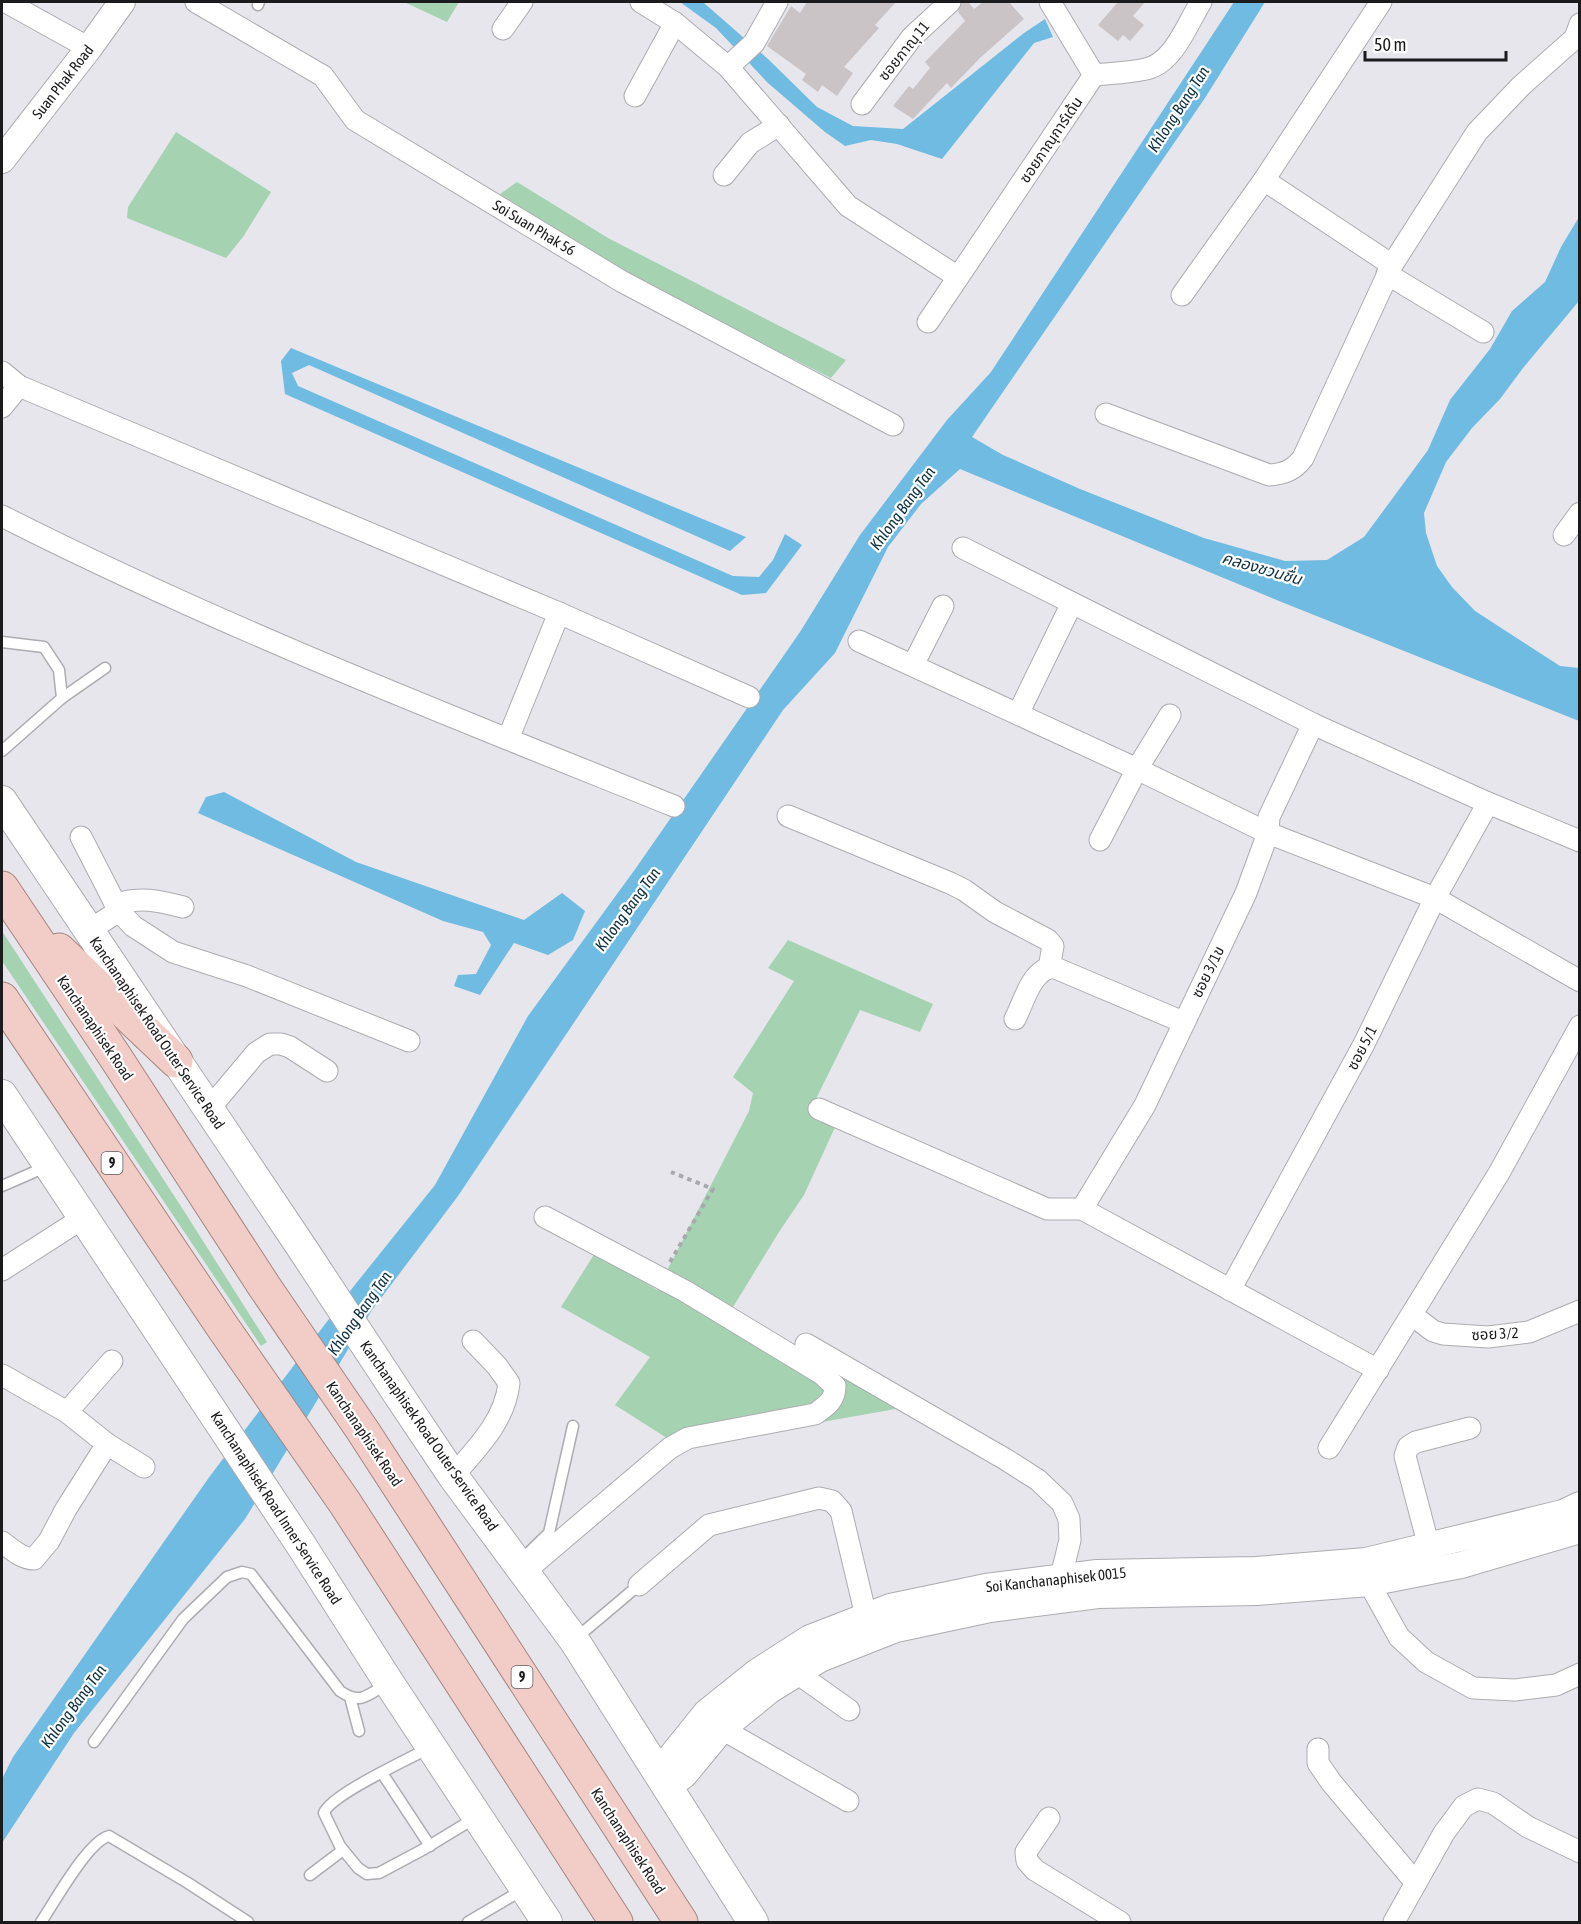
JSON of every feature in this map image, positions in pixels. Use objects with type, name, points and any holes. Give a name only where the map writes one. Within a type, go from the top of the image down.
[{"type":"highway","points":[[8,898],[176,1061]]},
{"type":"highway","name":"Kanchanaphisek Road","points":[[8,898],[264,1286],[363,1431],[681,1923]]},
{"type":"highway","name":"9","points":[[2,999],[222,1326],[345,1503],[616,1923]]},
{"type":"main road","name":"Kanchanaphisek Road Outer Service Road","points":[[2,801],[453,1476],[574,1640],[753,1923]]},
{"type":"main road","name":"Kanchanaphisek Road Inner Service Road","points":[[2,1095],[301,1545],[547,1923]]},
{"type":"street","points":[[6,2],[89,48]]},
{"type":"street","name":"Suan Phak Road","points":[[2,160],[122,2]]},
{"type":"street","name":"Soi Suan Phak 56","points":[[196,2],[323,76],[355,120],[621,281],[893,425]]},
{"type":"street","points":[[503,29],[522,2]]},
{"type":"street","points":[[641,2],[675,23],[741,56],[779,125],[848,206],[958,277]]},
{"type":"street","points":[[741,56],[777,2]]},
{"type":"street","name":"ซอยภาณุ 11","points":[[862,104],[916,32],[950,2]]},
{"type":"street","points":[[1050,2],[1094,75],[1147,69],[1155,65],[1174,47],[1201,2]]},
{"type":"street","points":[[1182,296],[1264,180],[1381,2]]},
{"type":"street","points":[[635,96],[675,23]]},
{"type":"street","points":[[1106,414],[1269,475],[1281,474],[1297,466],[1303,458],[1389,269],[1477,132],[1521,86],[1578,34]]},
{"type":"street","name":"ซอยภาณุการ์เด้น","points":[[928,322],[1094,75]]},
{"type":"street","points":[[724,175],[750,143],[779,125]]},
{"type":"street","points":[[1264,180],[1389,269],[1483,332]]},
{"type":"street","points":[[2,372],[19,386],[559,613],[749,698]]},
{"type":"street","points":[[2,407],[19,386]]},
{"type":"street","points":[[1564,535],[1580,513]]},
{"type":"street","points":[[2,516],[76,554],[219,618],[674,806]]},
{"type":"street","points":[[963,548],[1313,724],[1488,803],[1580,841]]},
{"type":"street","points":[[1018,714],[1072,603]]},
{"type":"street","points":[[913,665],[942,606]]},
{"type":"street","points":[[508,739],[559,613]]},
{"type":"street","points":[[859,641],[1268,833],[1435,898],[1580,981]]},
{"type":"street","points":[[1100,840],[1137,770],[1170,715]]},
{"type":"street","name":"ซอย 3/1ข","points":[[1082,1209],[1145,1105],[1246,893],[1268,833],[1269,817],[1313,724]]},
{"type":"street","name":"ซอย 5/1","points":[[1230,1290],[1365,1044],[1435,898],[1488,803]]},
{"type":"street","points":[[788,816],[964,890],[995,912],[1048,940],[1053,946],[1049,968]]},
{"type":"street","points":[[81,837],[117,907],[133,926],[174,952],[247,976],[409,1041]]},
{"type":"street","points":[[88,931],[117,907],[135,899],[146,899],[183,907]]},
{"type":"street","points":[[1015,1019],[1037,974],[1053,967],[1183,1022]]},
{"type":"street","points":[[1329,1448],[1500,1173],[1580,1026]]},
{"type":"street","points":[[209,1108],[256,1053],[270,1044],[290,1047],[327,1071]]},
{"type":"street","points":[[819,1109],[1047,1209],[1082,1209],[1378,1370]]},
{"type":"street","points":[[521,1567],[670,1448],[688,1438],[815,1414],[828,1406],[835,1396],[835,1386],[822,1374],[685,1291],[545,1217]]},
{"type":"street","points":[[2,1270],[83,1218]]},
{"type":"street","name":"ซอย 3/2","points":[[1412,1315],[1433,1330],[1443,1334],[1488,1337],[1529,1332],[1580,1311]]},
{"type":"street","points":[[453,1476],[495,1426],[507,1395],[509,1383],[498,1366],[473,1341]]},
{"type":"street","points":[[806,1344],[1038,1480],[1062,1503],[1069,1519],[1070,1540],[1061,1577]]},
{"type":"street","points":[[67,1412],[112,1361]]},
{"type":"street","points":[[2,1375],[67,1412],[107,1444],[144,1467]]},
{"type":"street","points":[[1429,1547],[1405,1456],[1408,1447],[1416,1442],[1470,1428]]},
{"type":"street","points":[[2,1542],[30,1559],[34,1558],[49,1541],[66,1509],[107,1444]]},
{"type":"street","points":[[639,1585],[709,1524],[819,1498],[832,1501],[841,1511],[870,1627]]},
{"type":"street","name":"Soi Kanchanaphisek 0015","points":[[1368,1572],[1429,1547],[1563,1512],[1580,1505]]},
{"type":"street","name":"Soi Kanchanaphisek 0015","points":[[661,1779],[684,1775],[722,1729],[770,1690],[870,1627],[890,1607],[919,1612],[990,1609],[1098,1595],[1461,1564],[1580,1530]]},
{"type":"street","points":[[1368,1572],[1399,1637],[1426,1662],[1473,1688],[1515,1690],[1556,1685],[1580,1674]]},
{"type":"street","name":"Soi Kanchanaphisek 0015","points":[[919,1612],[986,1587],[1097,1573],[1256,1581]]},
{"type":"street","name":"Soi Kanchanaphisek 0015","points":[[661,1779],[669,1759],[706,1713],[757,1672],[810,1638],[870,1627]]},
{"type":"street","points":[[797,1673],[849,1710]]},
{"type":"street","points":[[722,1729],[848,1801]]},
{"type":"street","points":[[1318,1749],[1318,1763],[1331,1782],[1416,1883]]},
{"type":"street","points":[[1394,1923],[1444,1833],[1464,1806],[1478,1799],[1493,1803],[1528,1827],[1579,1850]]},
{"type":"street","points":[[1049,1818],[1026,1852],[1027,1862],[1035,1870],[1120,1923]]},
{"type":"lane","points":[[3,641],[44,647],[59,670],[62,698]]},
{"type":"lane","points":[[2,751],[62,698],[105,668]]},
{"type":"lane","points":[[2,1186],[48,1166]]},
{"type":"lane","points":[[521,1567],[549,1533],[573,1426]]},
{"type":"lane","points":[[94,1742],[183,1619],[226,1577],[242,1572],[251,1574],[340,1691],[350,1697],[362,1699],[389,1683]]},
{"type":"lane","points":[[574,1640],[639,1585]]},
{"type":"lane","points":[[350,1697],[359,1731]]},
{"type":"lane","points":[[432,1747],[352,1789],[326,1807],[324,1813],[343,1850],[358,1868],[367,1874],[379,1874],[478,1816]]},
{"type":"lane","points":[[382,1773],[430,1846]]},
{"type":"lane","points":[[41,1923],[69,1878],[96,1842],[109,1836],[188,1883],[248,1923]]},
{"type":"lane","points":[[310,1875],[343,1850]]},
{"type":"lane","points":[[468,1923],[525,1889]]},
{"type":"path","points":[[669,1264],[712,1189],[671,1172]]},
{"type":"green space","points":[[404,2],[459,2],[447,22]]},
{"type":"green space","points":[[176,132],[271,192],[243,237],[226,258],[127,218],[128,207]]},
{"type":"green space","points":[[517,182],[608,238],[846,360],[831,378],[621,273],[500,194]]},
{"type":"green space","points":[[2,931],[267,1342],[261,1346],[2,961]]},
{"type":"green space","points":[[788,940],[933,1004],[920,1032],[860,1010],[810,1111],[836,1125],[804,1195],[730,1312],[797,1353],[901,1408],[681,1447],[615,1405],[650,1357],[561,1307],[595,1253],[657,1290],[749,1111],[753,1093],[733,1077],[794,981],[768,968]]},
{"type":"water","points":[[680,2],[704,3],[768,59],[817,107],[853,126],[903,129],[1045,19],[1053,37],[1034,43],[942,159],[897,144],[871,140],[845,146],[825,132],[768,83],[716,28]]},
{"type":"water","points":[[1234,2],[1265,2],[1205,98],[972,437],[1003,455],[1080,489],[1204,538],[1285,561],[1327,560],[1364,537],[1395,495],[1428,450],[1450,400],[1490,349],[1512,311],[1545,282],[1561,247],[1579,217],[1579,301],[1446,462],[1424,513],[1426,533],[1437,566],[1452,587],[1475,611],[1560,666],[1579,668],[1579,721],[1284,603],[960,469],[921,504],[888,547],[835,653],[783,710],[458,1196],[372,1310],[245,1519],[74,1733],[2,1843],[2,1779],[13,1757],[210,1476],[354,1286],[435,1185],[528,1016],[636,868],[800,632],[860,535],[947,420],[991,372]]},
{"type":"water","points":[[291,348],[746,537],[730,551],[309,365],[292,373],[298,386],[733,576],[759,577],[773,560],[785,534],[802,545],[766,593],[742,595],[285,394],[281,361]]},
{"type":"water","points":[[224,792],[356,862],[524,920],[562,893],[585,911],[573,940],[548,955],[514,943],[480,995],[454,986],[458,975],[476,974],[491,945],[483,932],[443,921],[198,813],[206,797]]},
{"type":"building","points":[[807,2],[896,2],[875,25],[879,28],[844,67],[853,73],[837,96],[822,85],[818,92],[802,80],[806,74],[767,46],[791,6],[800,13]]},
{"type":"building","points":[[962,2],[968,2],[974,9],[983,2],[1009,2],[1024,19],[981,57],[951,88],[947,83],[913,119],[893,106],[909,86],[913,89],[930,68],[925,62],[965,21],[958,12]]},
{"type":"building","points":[[1118,2],[1145,2],[1133,16],[1144,25],[1130,41],[1123,35],[1118,41],[1098,25]]},
{"type":"water label","name":"Khlong Bang Tan","points":[[1178,109]]},
{"type":"water label","name":"Khlong Bang Tan","points":[[902,508]]},
{"type":"water label","name":"คลองชวนชื่น","points":[[1262,568]]},
{"type":"water label","name":"Khlong Bang Tan","points":[[627,909]]},
{"type":"water label","name":"Khlong Bang Tan","points":[[359,1313]]},
{"type":"water label","name":"Khlong Bang Tan","points":[[73,1706]]}]
